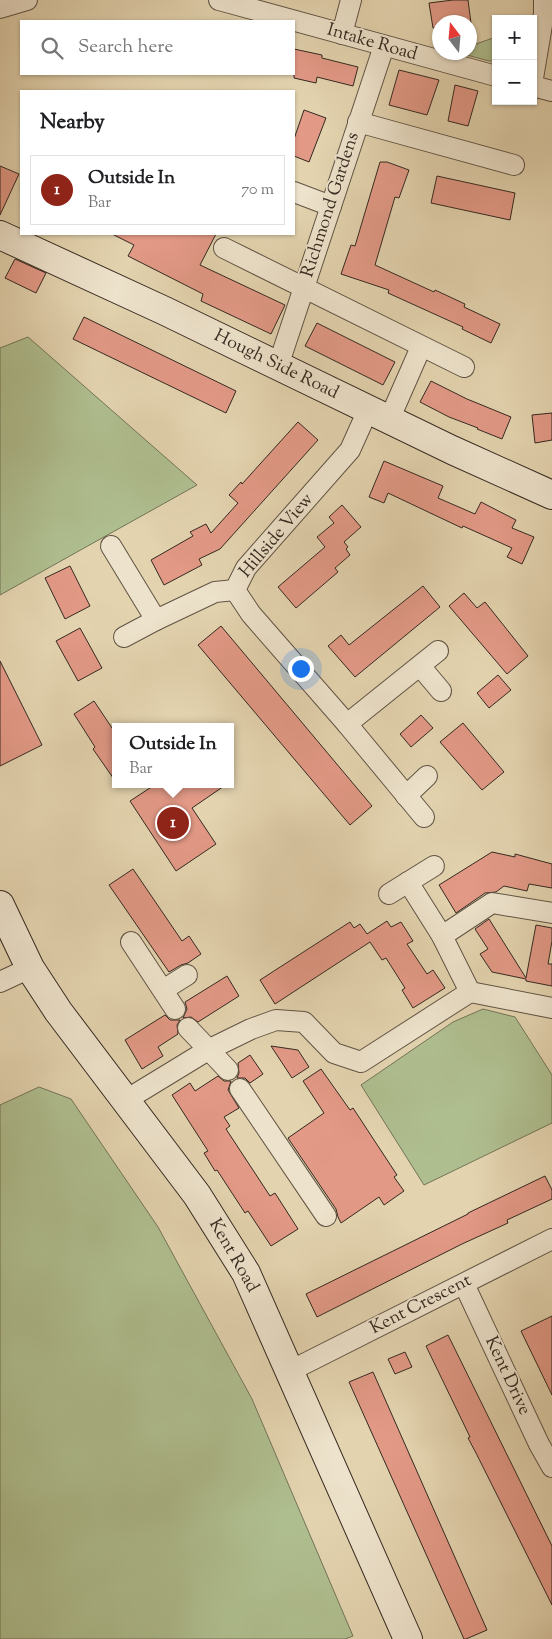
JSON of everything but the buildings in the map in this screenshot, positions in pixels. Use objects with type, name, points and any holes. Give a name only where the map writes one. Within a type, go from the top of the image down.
[{"type":"street","points":[[0,8],[27,0]]},
{"type":"street","name":"Intake Road","points":[[219,0],[291,20]]},
{"type":"street","points":[[342,34],[351,0]]},
{"type":"street","points":[[536,60],[544,13],[544,0]]},
{"type":"street","name":"Intake Road","points":[[295,21],[492,75]]},
{"type":"street","name":"Richmond Gardens","points":[[278,366],[384,46]]},
{"type":"street","points":[[537,87],[552,91]]},
{"type":"street","points":[[358,122],[514,165]]},
{"type":"street","points":[[295,192],[330,206]]},
{"type":"street","name":"Hough Side Road","points":[[0,235],[165,311],[378,415],[552,495]]},
{"type":"street","points":[[224,248],[464,368]]},
{"type":"street","name":"Hillside View","points":[[421,346],[378,415],[350,450],[246,568],[235,590],[251,614],[347,724],[424,817]]},
{"type":"street","points":[[111,546],[156,620]]},
{"type":"street","points":[[124,637],[215,592],[235,590]]},
{"type":"street","points":[[347,724],[438,651]]},
{"type":"street","points":[[420,666],[441,692]]},
{"type":"street","points":[[406,796],[427,776]]},
{"type":"street","points":[[389,894],[434,866]]},
{"type":"street","points":[[408,882],[442,936],[470,992]]},
{"type":"street","points":[[442,936],[492,903],[552,913]]},
{"type":"street","name":"Kent Road","points":[[0,905],[30,968],[58,1011],[197,1195],[246,1274],[408,1639]]},
{"type":"street","points":[[131,942],[175,1009]]},
{"type":"street","points":[[0,982],[30,968]]},
{"type":"street","points":[[164,990],[187,975]]},
{"type":"street","points":[[126,1100],[208,1050],[251,1029],[276,1020],[304,1022],[334,1053],[361,1062],[470,992],[552,1008]]},
{"type":"street","points":[[188,1028],[228,1070]]},
{"type":"street","points":[[240,1089],[326,1216]]},
{"type":"street","name":"Kent Crescent","points":[[290,1372],[552,1239]]},
{"type":"street","name":"Kent Drive","points":[[464,1284],[546,1441],[552,1467]]},
{"type":"green space","points":[[492,38],[492,61],[477,58],[477,44]]},
{"type":"green space","points":[[28,337],[197,485],[0,595],[0,348]]},
{"type":"green space","points":[[483,1009],[515,1017],[552,1075],[552,1123],[424,1185],[361,1085],[453,1022]]},
{"type":"green space","points":[[39,1087],[71,1099],[158,1227],[252,1399],[353,1636],[345,1639],[0,1639],[0,1105]]},
{"type":"place","name":"Outside In","points":[[173,823]]}]
